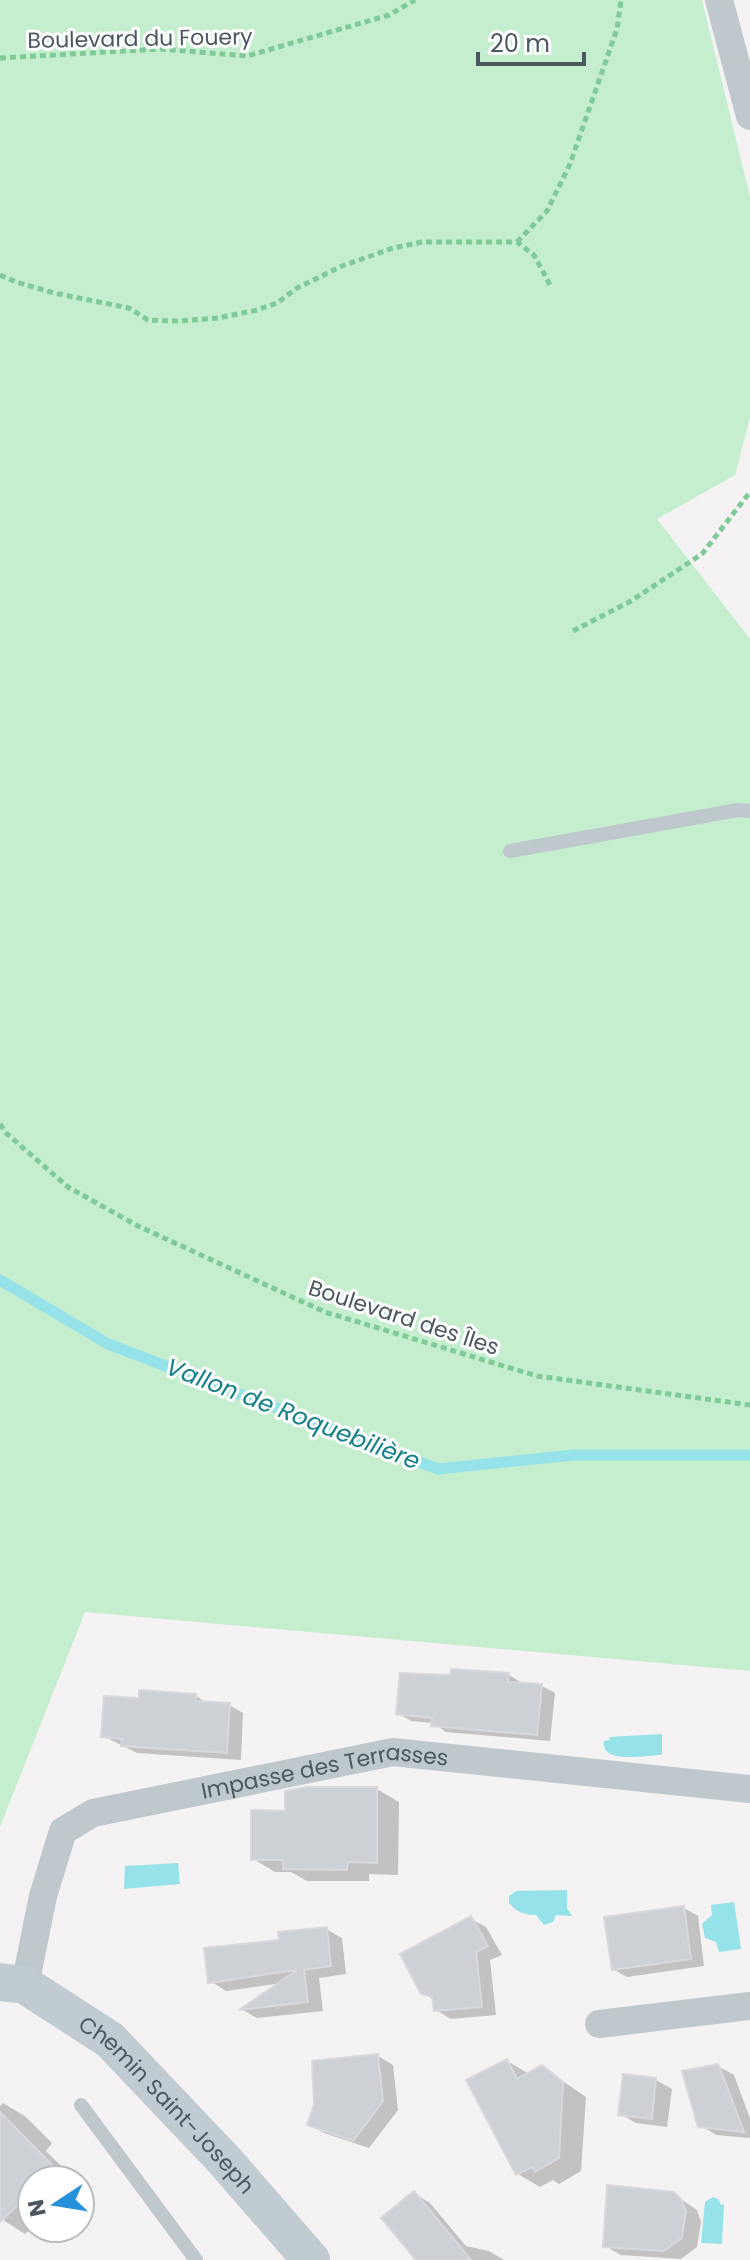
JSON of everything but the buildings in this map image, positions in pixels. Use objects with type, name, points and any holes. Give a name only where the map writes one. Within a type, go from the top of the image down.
[{"type":"main road","name":"Chemin Saint-Joseph","points":[[12,1984],[110,2040],[225,2161],[311,2260]]},
{"type":"street","points":[[719,0],[750,116]]},
{"type":"street","name":"Impasse des Terrasses","points":[[12,1984],[63,1831],[93,1813],[393,1752],[750,1789]]},
{"type":"street","points":[[599,2024],[750,2006]]},
{"type":"lane","points":[[510,851],[738,810],[750,811]]},
{"type":"lane","points":[[81,2105],[196,2260]]},
{"type":"path","name":"Boulevard du Fouery","points":[[0,58],[161,49],[247,56],[389,15],[415,0]]},
{"type":"path","points":[[517,242],[547,211],[570,164],[617,29],[621,0]]},
{"type":"path","points":[[0,275],[54,293],[129,308],[148,320],[177,321],[218,318],[257,310],[277,303],[297,288],[342,266],[393,248],[422,242],[517,242],[534,255],[550,285]]},
{"type":"path","points":[[573,631],[631,601],[702,554],[750,492]]},
{"type":"path","name":"Boulevard des Îles","points":[[0,1124],[68,1187],[138,1226],[325,1312],[537,1376],[750,1405]]},
{"type":"green space","points":[[0,0],[702,0],[750,197],[750,417],[735,475],[657,519],[750,639],[750,1671],[85,1612],[0,1827]]},
{"type":"water","points":[[662,1734],[662,1755],[617,1756],[605,1748],[604,1741],[610,1740],[609,1737]]},
{"type":"water","points":[[178,1863],[180,1884],[124,1889],[125,1866]]},
{"type":"water","points":[[567,1890],[567,1908],[572,1916],[556,1915],[553,1922],[544,1925],[536,1915],[521,1912],[509,1903],[509,1896],[516,1891]]},
{"type":"water","points":[[734,1902],[741,1949],[719,1952],[716,1942],[705,1938],[702,1924],[712,1915],[711,1905]]},
{"type":"water","points":[[713,2197],[721,2205],[724,2204],[722,2244],[701,2243],[705,2202]]},
{"type":"waterway","name":"Vallon de Roquebilière","points":[[0,1280],[108,1344],[438,1469],[574,1455],[750,1455]]}]
